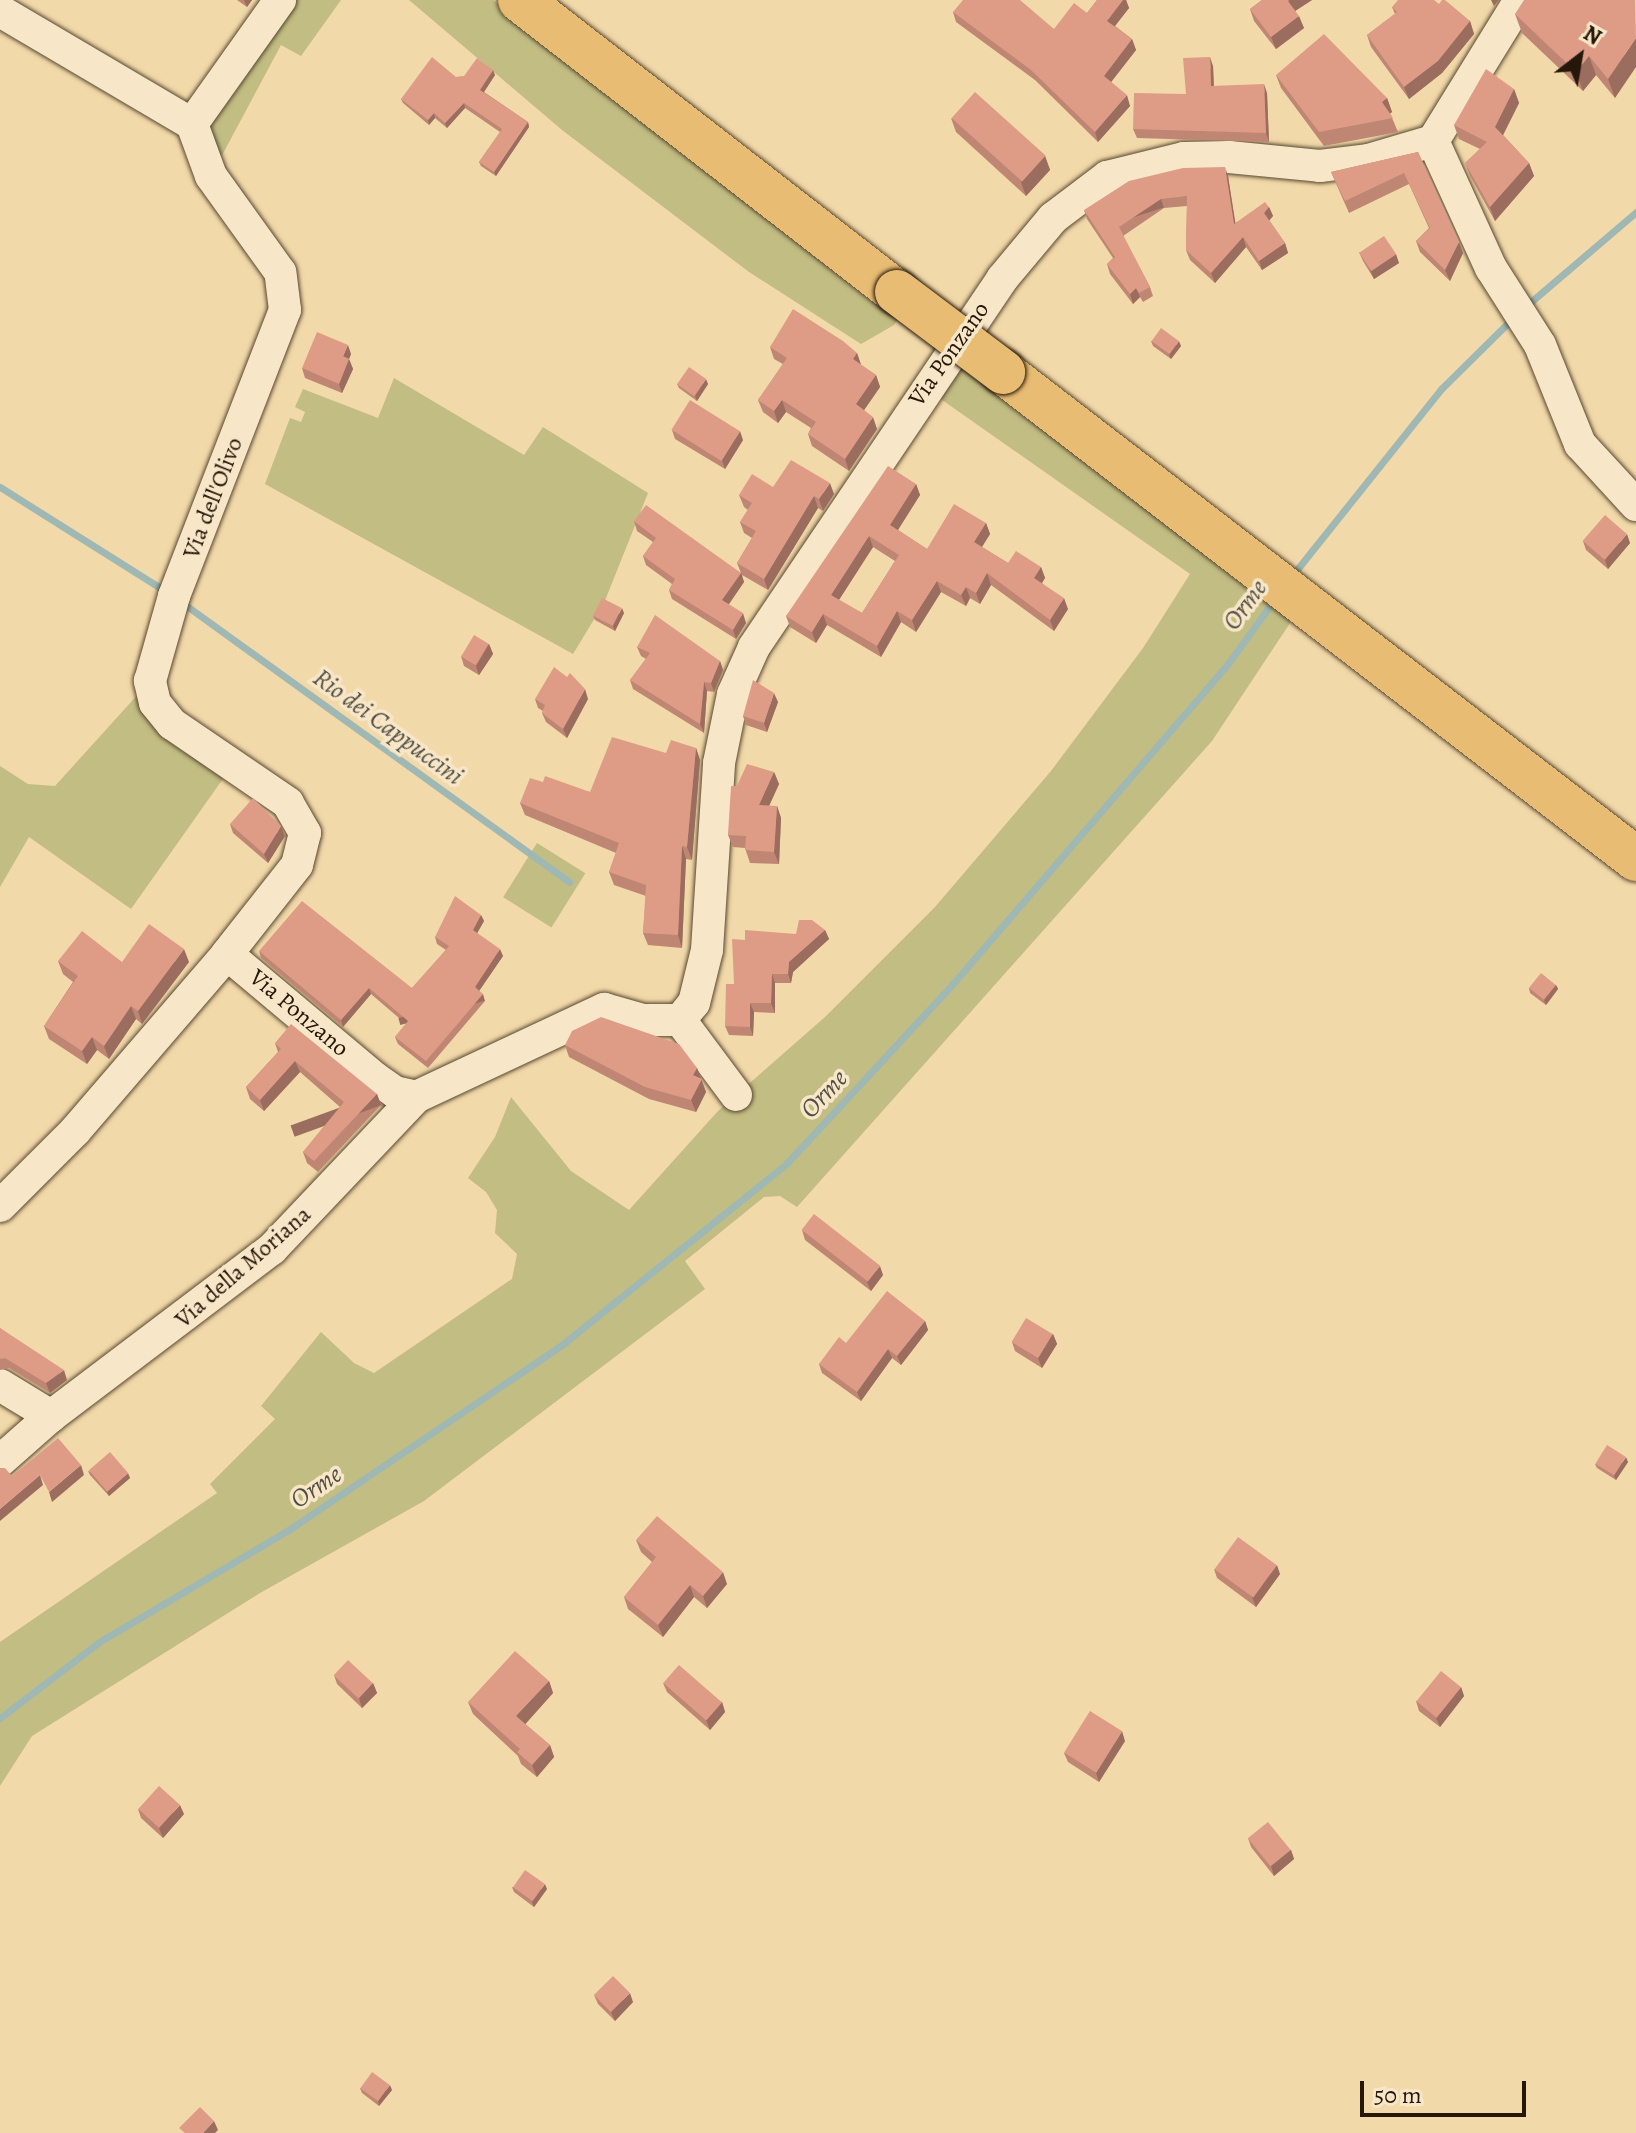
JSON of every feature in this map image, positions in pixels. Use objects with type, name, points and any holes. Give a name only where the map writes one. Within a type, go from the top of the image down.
[{"type":"highway","points":[[520,0],[905,280],[1206,510],[1318,597],[1636,859]]},
{"type":"highway","points":[[567,0],[905,280]]},
{"type":"highway","points":[[1318,597],[1636,824]]},
{"type":"street","points":[[0,11],[192,124],[280,0]]},
{"type":"street","points":[[1520,0],[1433,141],[1491,268],[1540,345],[1580,444],[1636,505]]},
{"type":"street","name":"Via dell'Olivo","points":[[192,124],[211,176],[258,236],[286,293],[278,332],[174,596],[150,681],[155,703],[172,724],[288,803],[305,833],[297,865],[227,954]]},
{"type":"street","name":"Via Ponzano","points":[[680,1020],[694,1003],[705,959],[719,763],[733,694],[754,647],[919,396],[1002,279],[1053,218],[1082,191],[1141,166],[1229,157],[1320,166],[1368,160],[1433,141]]},
{"type":"street","name":"Via Ponzano","points":[[0,1206],[75,1131],[227,954],[375,1078],[395,1092],[416,1097]]},
{"type":"street","points":[[416,1097],[604,1009],[643,1020],[680,1020],[736,1095]]},
{"type":"street","name":"Via della Moriana","points":[[0,1461],[51,1416],[272,1249],[416,1097]]},
{"type":"street","points":[[0,1385],[51,1416]]},
{"type":"shaded area","points":[[280,0],[341,0],[301,56],[281,45],[211,176],[192,124]]},
{"type":"shaded area","points":[[409,0],[493,0],[901,314],[894,325],[861,344],[749,272],[562,130]]},
{"type":"shaded area","points":[[950,352],[1296,614],[1212,741],[797,1207],[780,1196],[764,1197],[685,1261],[705,1289],[424,1501],[260,1593],[32,1736],[0,1786],[0,1642],[217,1493],[210,1484],[275,1419],[261,1406],[321,1332],[354,1363],[374,1373],[512,1279],[517,1254],[495,1233],[497,1210],[486,1192],[468,1178],[495,1137],[511,1097],[571,1171],[629,1210],[718,1111],[825,1017],[935,907],[1051,771],[1143,648],[1190,574],[925,388]]},
{"type":"shaded area","points":[[394,378],[524,455],[543,427],[648,493],[604,603],[573,654],[265,484],[290,418],[301,422],[305,412],[295,407],[303,389],[378,418]]},
{"type":"shaded area","points":[[150,681],[232,766],[131,909],[29,837],[0,887],[0,766],[28,784],[55,786]]},
{"type":"shaded area","points":[[537,843],[585,873],[551,927],[503,897]]},
{"type":"building","points":[[963,0],[1020,0],[1054,29],[1074,3],[1087,13],[1097,0],[1123,0],[1107,21],[1132,39],[1104,76],[1127,95],[1095,132],[1031,70],[953,12]]},
{"type":"building","points":[[1262,0],[1289,0],[1299,16],[1271,37],[1250,9]]},
{"type":"building","points":[[1398,0],[1434,0],[1439,4],[1445,0],[1470,21],[1438,61],[1404,87],[1367,35],[1397,12],[1392,7]]},
{"type":"building","points":[[1524,0],[1635,0],[1636,38],[1608,79],[1589,56],[1576,72],[1515,14]]},
{"type":"building","points":[[1324,34],[1387,98],[1382,102],[1393,118],[1319,132],[1276,75]]},
{"type":"building","points":[[432,57],[456,77],[464,76],[477,58],[493,70],[480,90],[528,122],[494,172],[479,162],[502,129],[464,103],[445,123],[434,113],[428,120],[401,99]]},
{"type":"building","points":[[1210,57],[1211,86],[1264,84],[1266,133],[1133,129],[1134,93],[1186,94],[1183,58]]},
{"type":"building","points":[[1486,69],[1514,89],[1495,127],[1529,163],[1490,207],[1465,163],[1487,142],[1454,125]]},
{"type":"building","points":[[975,92],[1046,156],[1022,182],[952,118]]},
{"type":"building","points":[[1418,152],[1459,242],[1445,270],[1416,241],[1430,228],[1404,173],[1345,201],[1331,172]]},
{"type":"building","points":[[1225,167],[1234,224],[1265,202],[1269,207],[1264,213],[1285,243],[1259,261],[1243,237],[1211,273],[1186,250],[1187,196],[1161,199],[1119,227],[1150,287],[1139,293],[1136,288],[1130,294],[1107,264],[1115,257],[1084,210],[1129,181],[1183,168]]},
{"type":"building","points":[[1384,236],[1396,254],[1371,271],[1359,253]]},
{"type":"building","points":[[793,309],[843,341],[857,353],[853,359],[876,375],[856,404],[873,417],[845,459],[808,434],[816,422],[782,400],[774,411],[758,400],[787,358],[770,347]]},
{"type":"building","points":[[1161,328],[1179,341],[1169,354],[1152,341]]},
{"type":"building","points":[[317,332],[348,345],[343,356],[349,359],[339,384],[302,368]]},
{"type":"building","points":[[689,367],[706,379],[694,396],[677,384]]},
{"type":"building","points":[[690,400],[740,431],[721,461],[671,430]]},
{"type":"building","points":[[791,460],[830,483],[819,499],[814,496],[764,579],[737,563],[756,531],[740,522],[752,503],[739,495],[752,474],[773,487]]},
{"type":"building","points":[[888,466],[916,484],[890,525],[927,549],[954,504],[986,523],[974,542],[1008,563],[1016,551],[1041,567],[1034,578],[1064,598],[1050,620],[987,573],[976,593],[966,587],[961,595],[937,581],[912,620],[897,611],[877,646],[823,614],[812,632],[786,616]],"holes":[[[869,536],[899,555],[862,613],[831,595]]]},
{"type":"building","points":[[646,505],[741,573],[722,600],[743,613],[733,630],[669,590],[675,579],[643,556],[656,538],[634,521]]},
{"type":"building","points":[[1605,515],[1627,534],[1605,560],[1583,541]]},
{"type":"building","points":[[602,598],[622,608],[613,626],[593,616]]},
{"type":"building","points":[[655,615],[720,661],[711,683],[704,682],[700,724],[630,680],[650,653],[637,647]]},
{"type":"building","points":[[474,635],[489,644],[476,665],[461,656]]},
{"type":"building","points":[[554,667],[567,677],[570,673],[585,689],[563,729],[542,713],[545,705],[535,699]]},
{"type":"building","points":[[753,680],[774,693],[764,723],[743,716]]},
{"type":"building","points":[[612,737],[666,753],[671,740],[696,748],[687,847],[682,846],[678,935],[643,933],[646,885],[609,872],[619,843],[520,803],[530,778],[543,782],[545,776],[590,792]]},
{"type":"building","points":[[747,764],[774,772],[759,805],[777,806],[774,852],[745,850],[746,836],[728,835],[731,786],[737,786]]},
{"type":"building","points":[[253,798],[281,826],[264,854],[230,824]]},
{"type":"building","points":[[455,896],[481,915],[473,930],[500,949],[475,987],[483,994],[426,1061],[395,1037],[408,1021],[369,988],[341,1020],[259,951],[302,901],[412,988],[449,946],[435,937]]},
{"type":"building","points":[[799,920],[812,920],[825,930],[789,962],[788,974],[772,974],[771,1003],[750,1003],[750,1027],[725,1026],[726,984],[734,984],[732,939],[745,940],[745,930],[796,934]]},
{"type":"building","points":[[149,924],[184,949],[138,1011],[131,1006],[104,1046],[92,1037],[82,1051],[44,1026],[78,976],[58,961],[82,931],[122,962]]},
{"type":"building","points":[[1541,973],[1556,985],[1544,1000],[1529,988]]},
{"type":"building","points":[[601,1017],[679,1044],[697,1068],[693,1075],[702,1079],[691,1100],[645,1087],[565,1045],[572,1031]]},
{"type":"building","points":[[291,1024],[377,1094],[314,1161],[303,1152],[344,1102],[295,1061],[260,1100],[246,1087],[281,1049],[275,1043]]},
{"type":"building","points":[[814,1214],[880,1266],[868,1281],[802,1230]]},
{"type":"building","points":[[887,1291],[925,1321],[897,1356],[888,1349],[857,1392],[819,1364],[839,1337],[846,1343]]},
{"type":"building","points":[[1026,1318],[1053,1334],[1038,1358],[1012,1342]]},
{"type":"building","points":[[0,1328],[64,1370],[46,1383],[5,1358],[0,1359]]},
{"type":"building","points":[[58,1438],[81,1465],[49,1492],[40,1475],[0,1509],[0,1468],[5,1468],[12,1476]]},
{"type":"building","points":[[1607,1445],[1626,1457],[1614,1475],[1595,1464]]},
{"type":"building","points":[[110,1452],[128,1473],[107,1492],[89,1470]]},
{"type":"building","points":[[657,1516],[723,1572],[703,1596],[690,1585],[658,1625],[624,1597],[656,1557],[636,1540]]},
{"type":"building","points":[[1238,1537],[1277,1565],[1253,1598],[1214,1569]]},
{"type":"building","points":[[515,1651],[549,1681],[516,1716],[550,1745],[532,1765],[517,1752],[520,1749],[468,1702]]},
{"type":"building","points":[[348,1660],[373,1683],[359,1699],[334,1675]]},
{"type":"building","points":[[679,1665],[722,1702],[706,1721],[663,1683]]},
{"type":"building","points":[[1441,1671],[1461,1687],[1437,1718],[1416,1701]]},
{"type":"building","points":[[1090,1711],[1122,1731],[1096,1773],[1064,1753]]},
{"type":"building","points":[[159,1786],[180,1805],[159,1828],[138,1809]]},
{"type":"building","points":[[1268,1822],[1291,1850],[1270,1866],[1248,1838]]},
{"type":"building","points":[[525,1870],[545,1884],[533,1901],[513,1887]]},
{"type":"building","points":[[613,1976],[630,1993],[611,2012],[594,1995]]},
{"type":"building","points":[[372,2072],[390,2085],[378,2101],[360,2088]]},
{"type":"building","points":[[200,2107],[214,2121],[203,2133],[185,2133],[179,2128]]},
{"type":"waterway","name":"Orme","points":[[1526,306],[1636,212]]},
{"type":"waterway","name":"Orme","points":[[1291,577],[1441,389],[1513,318]]},
{"type":"waterway","name":"Rio dei Cappuccini","points":[[0,487],[162,589]]},
{"type":"waterway","name":"Orme","points":[[0,1718],[99,1642],[290,1529],[563,1344],[787,1163],[950,987],[1227,665],[1274,600]]},
{"type":"waterway","name":"Rio dei Cappuccini","points":[[184,604],[569,882]]}]
